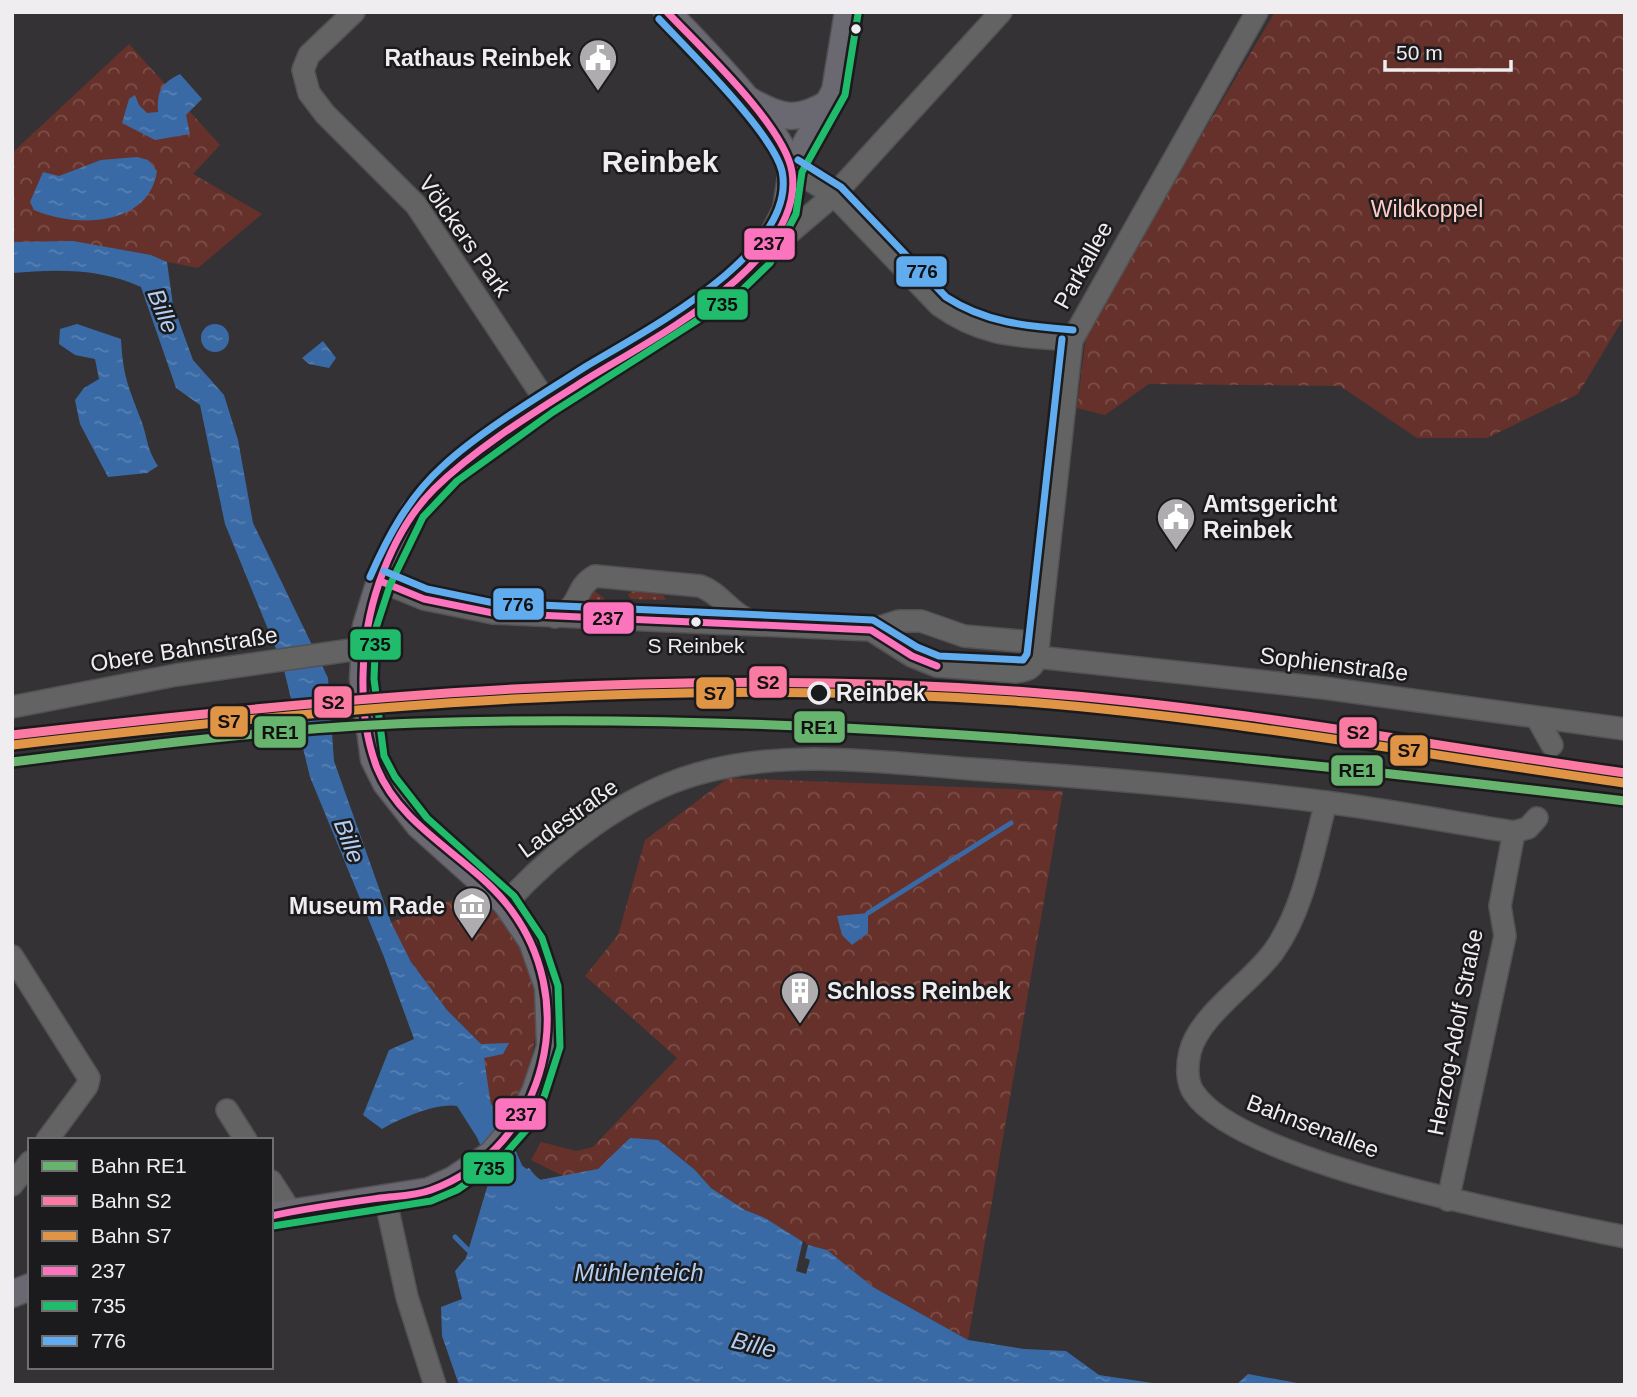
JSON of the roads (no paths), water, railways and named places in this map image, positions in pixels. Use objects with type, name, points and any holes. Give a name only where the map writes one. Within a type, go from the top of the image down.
[{"type":"main road","points":[[667,12],[751,107],[778,141],[792,169]]},
{"type":"main road","points":[[281,1214],[429,1191],[475,1167],[492,1154],[519,1122],[535,1092],[550,1047],[548,987],[531,941],[506,903],[419,825],[386,783],[370,743],[363,679],[366,626],[380,581],[403,529],[428,495],[450,473],[547,403],[674,325],[731,286],[762,256],[786,210],[792,169],[835,90],[848,12]]},
{"type":"main road","points":[[751,107],[790,117],[811,114],[829,103]]},
{"type":"main road","points":[[751,107],[791,140],[809,138]]},
{"type":"street","name":"Völckers Park","points":[[354,12],[309,55],[303,70],[309,93],[325,114],[416,205],[547,403]]},
{"type":"street","points":[[762,256],[834,195],[1001,12]]},
{"type":"street","name":"Parkallee","points":[[1037,657],[1072,340],[1257,12]]},
{"type":"street","points":[[792,169],[834,195],[939,305],[953,314],[984,330],[1002,335],[1072,340]]},
{"type":"street","name":"Sophienstraße","points":[[555,617],[573,608],[583,587],[595,576],[700,586],[716,594],[730,610],[761,624]]},
{"type":"street","name":"Sophienstraße","points":[[380,581],[405,593],[493,613],[687,620],[871,631],[899,621],[921,621],[964,636],[1031,642],[1037,657]]},
{"type":"street","name":"Sophienstraße","points":[[871,631],[912,656],[937,666],[1016,672],[1029,669],[1037,657]]},
{"type":"street","name":"Obere Bahnstraße","points":[[12,707],[176,675],[365,648]]},
{"type":"street","name":"Sophienstraße","points":[[1037,657],[1324,688],[1625,729]]},
{"type":"street","points":[[1537,718],[1552,745]]},
{"type":"street","name":"Ladestraße","points":[[506,903],[528,878],[566,847],[630,803],[696,774],[757,760],[869,761],[1044,774],[1326,802],[1514,832]]},
{"type":"street","name":"Bahnsenallee","points":[[1326,802],[1296,908],[1274,951],[1207,1023],[1190,1049],[1187,1071],[1192,1091],[1206,1107],[1235,1127],[1269,1142],[1448,1200],[1625,1237]]},
{"type":"street","points":[[1514,832],[1528,828],[1537,818]]},
{"type":"street","name":"Herzog-Adolf Straße","points":[[1448,1200],[1505,936],[1500,906],[1514,832]]},
{"type":"street","points":[[12,956],[89,1078],[87,1086],[48,1138]]},
{"type":"street","points":[[227,1110],[245,1138]]},
{"type":"street","points":[[12,1185],[28,1165]]},
{"type":"street","points":[[273,1188],[281,1214]]},
{"type":"street","points":[[385,1197],[407,1297],[435,1385]]},
{"type":"water","points":[[180,74],[202,99],[186,115],[190,134],[155,140],[122,123],[129,99],[135,95],[139,105],[147,113],[158,112],[158,98],[162,88]]},
{"type":"water","points":[[137,157],[148,160],[157,171],[151,189],[140,203],[125,213],[108,218],[69,219],[34,210],[30,202],[43,172],[59,176],[101,160]]},
{"type":"water","points":[[73,241],[151,255],[167,262],[173,305],[193,360],[224,395],[238,440],[253,523],[328,678],[334,761],[391,922],[411,962],[447,1010],[481,1044],[509,1043],[503,1054],[484,1058],[494,1126],[486,1134],[471,1114],[457,1106],[435,1107],[382,1129],[363,1115],[389,1050],[414,1039],[384,957],[310,777],[283,666],[225,524],[200,405],[176,388],[141,287],[110,276],[78,271],[12,273],[12,242]]},
{"type":"water","points":[[77,324],[121,339],[127,381],[149,448],[158,466],[147,473],[108,477],[80,424],[75,400],[84,388],[99,379],[95,359],[75,355],[59,344],[60,329]]},
{"type":"water","points":[[215,324],[225,328],[229,338],[225,348],[215,352],[205,348],[201,338],[205,328]]},
{"type":"water","points":[[323,341],[336,358],[329,368],[309,364],[302,358]]},
{"type":"water","points":[[868,913],[868,933],[852,945],[842,935],[837,916]]},
{"type":"water","name":"Mühlenteich","points":[[630,1138],[658,1140],[695,1170],[711,1188],[745,1210],[765,1218],[808,1245],[827,1250],[873,1287],[968,1340],[1024,1349],[1066,1351],[1099,1375],[1166,1385],[459,1385],[442,1336],[441,1307],[462,1299],[455,1271],[466,1258],[488,1184],[529,1168],[539,1180],[598,1169]]},
{"type":"water","points":[[1248,1374],[1308,1385],[1236,1385]]},
{"type":"waterway","points":[[868,913],[1011,823]]},
{"type":"waterway","name":"Bille","points":[[469,1097],[490,1130],[510,1175],[542,1200]]},
{"type":"waterway","points":[[455,1237],[468,1250]]},
{"type":"rail line","name":"S2","points":[[12,735],[393,697],[645,684],[772,682],[1028,692],[1178,707],[1625,773]]},
{"type":"rail line","name":"S7","points":[[13,745],[393,707],[645,694],[772,692],[1027,702],[1177,717],[1624,783]]},
{"type":"rail line","name":"RE1","points":[[12,762],[214,738],[366,725],[569,721],[720,723],[871,729],[1173,752],[1625,801]]},
{"type":"place","name":"Rathaus Reinbek","points":[[598,92]]},
{"type":"place","name":"Amtsgericht Reinbek","points":[[1176,551]]},
{"type":"place","name":"S Reinbek","points":[[696,622]]},
{"type":"place","name":"Reinbek","points":[[819,693]]},
{"type":"place","name":"Museum Rade","points":[[472,940]]},
{"type":"place","name":"Schloss Reinbek","points":[[800,1025]]},
{"type":"district","name":"Reinbek","points":[[660,162]]},
{"type":"park label","name":"Wildkoppel","points":[[1427,209]]}]
